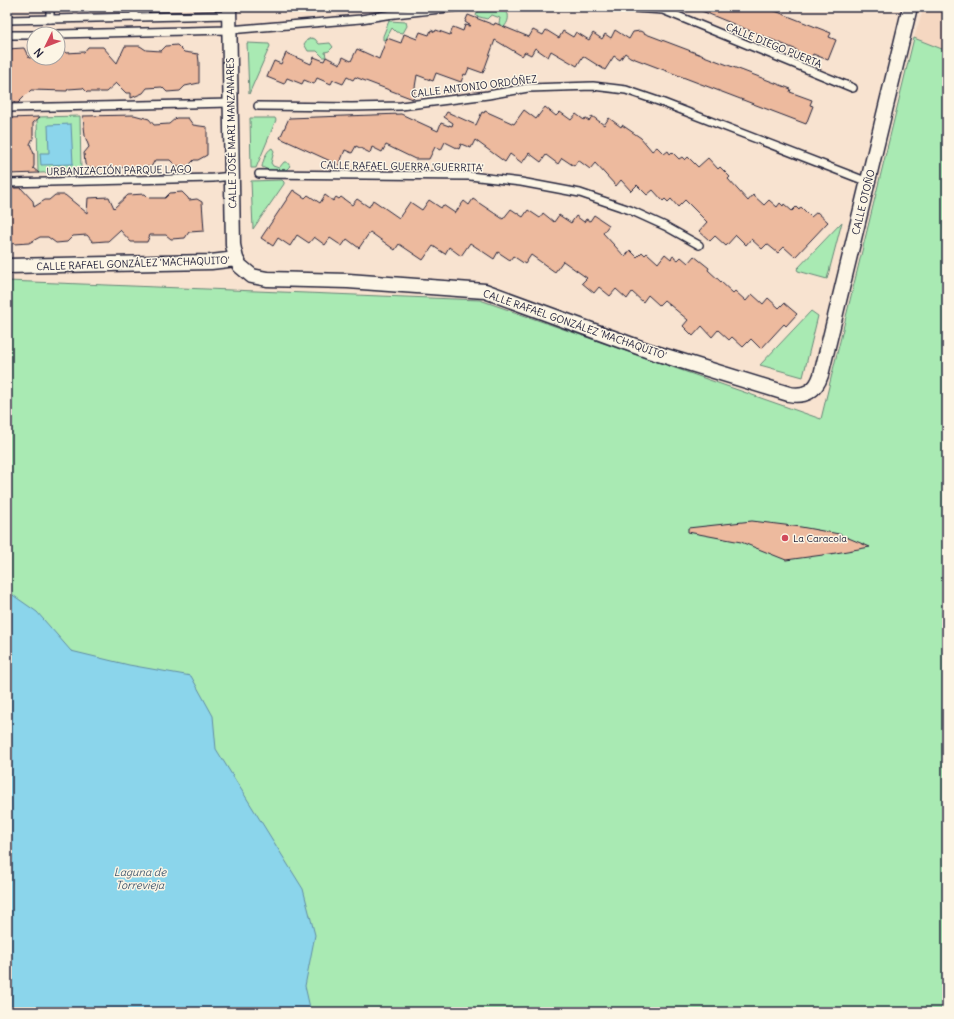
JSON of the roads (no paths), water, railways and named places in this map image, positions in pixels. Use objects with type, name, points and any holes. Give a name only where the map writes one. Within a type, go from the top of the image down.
[{"type":"street","name":"CALLE OTOÑO","points":[[810,393],[816,388],[821,375],[910,7]]},
{"type":"street","name":"CALLE JOSÉ MARI MANZANARES","points":[[229,11],[233,245],[236,259]]},
{"type":"street","name":"CALLE RAFAEL GONZÁLEZ 'MACHAQUITO'","points":[[7,266],[211,262],[236,259],[240,266],[252,276],[267,279],[348,281],[484,291],[649,351],[788,394],[803,395],[810,393]]},
{"type":"lane","points":[[50,7],[50,19]]},
{"type":"lane","points":[[134,7],[134,17]]},
{"type":"lane","points":[[66,34],[229,30],[361,19],[458,7]]},
{"type":"lane","name":"CALLE DIEGO PUERTA","points":[[618,7],[663,10],[854,88]]},
{"type":"lane","points":[[7,20],[134,17],[229,11]]},
{"type":"lane","points":[[7,36],[26,35]]},
{"type":"lane","name":"CALLE ANTONIO ORDÓÑEZ","points":[[258,106],[400,106],[488,96],[528,88],[593,86],[626,90],[661,102],[868,182]]},
{"type":"lane","points":[[7,108],[231,103]]},
{"type":"lane","name":"CALLE RAFAEL GUERRA 'GUERRITA'","points":[[259,174],[470,176],[520,182],[580,194],[630,210],[666,226],[699,245]]},
{"type":"lane","name":"URBANIZACIÓN PARQUE LAGO","points":[[7,183],[213,178],[232,176]]},
{"type":"water","points":[[71,124],[73,164],[41,165],[40,153],[49,153],[48,125]]},
{"type":"water","name":"Laguna de Torrevieja","points":[[7,591],[37,612],[71,651],[129,665],[191,676],[213,716],[216,749],[303,889],[315,935],[305,986],[311,1012],[7,1012]]},
{"type":"place","name":"La Caracola","points":[[785,538]]}]
